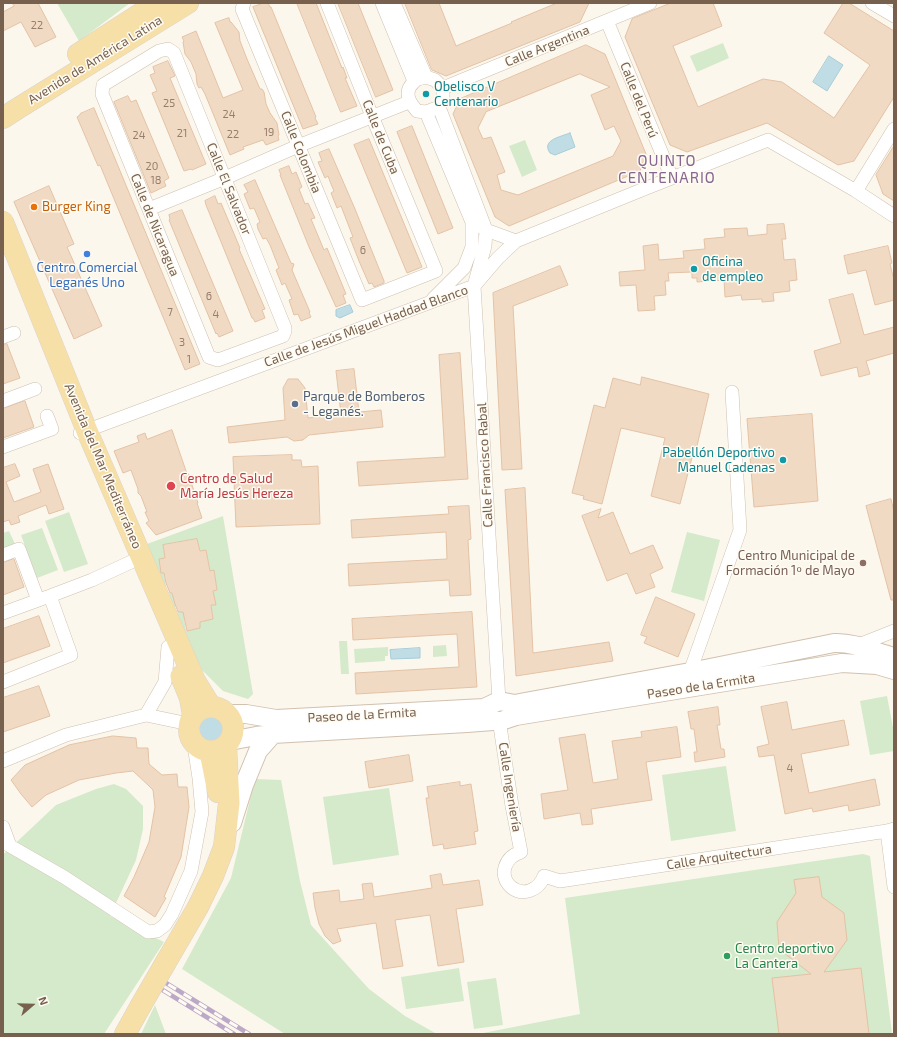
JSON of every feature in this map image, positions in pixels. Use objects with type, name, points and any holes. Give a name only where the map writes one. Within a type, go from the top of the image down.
[{"type":"main road","name":"Avenida de América Latina","points":[[3,100],[157,3]]},
{"type":"main road","name":"Avenida de América Latina","points":[[3,118],[188,3]]},
{"type":"main road","name":"Avenida del Mar Mediterráneo","points":[[3,222],[131,562],[190,698],[205,715]]},
{"type":"main road","name":"Avenida del Mar Mediterráneo","points":[[3,258],[59,390],[83,432],[194,681],[205,715]]},
{"type":"main road","name":"Paseo de la Ermita","points":[[215,745],[256,736],[501,711],[515,704],[840,643],[894,657]]},
{"type":"main road","name":"Paseo de la Ermita","points":[[205,715],[246,714],[276,719],[484,708],[524,715],[842,663],[878,665],[894,670]]},
{"type":"main road","points":[[205,715],[231,720],[233,727],[232,734],[215,745],[190,738],[188,732],[205,715]]},
{"type":"main road","points":[[125,1034],[198,907],[214,876],[244,785],[258,751],[273,734]]},
{"type":"main road","points":[[215,745],[229,803],[224,847]]},
{"type":"main road","points":[[204,894],[215,833],[218,795],[215,745]]},
{"type":"street","name":"Calle Colombia","points":[[244,3],[242,9],[362,300]]},
{"type":"street","name":"Calle de Cuba","points":[[328,3],[372,116],[436,271],[362,300]]},
{"type":"street","points":[[382,3],[420,79]]},
{"type":"street","points":[[394,3],[420,79]]},
{"type":"street","name":"Calle Argentina","points":[[443,88],[650,3]]},
{"type":"street","points":[[872,3],[894,16]]},
{"type":"street","name":"Calle del Perú","points":[[607,21],[672,178]]},
{"type":"street","name":"Calle El Salvador","points":[[104,85],[160,51],[168,49],[174,54],[286,328],[283,336],[218,360]]},
{"type":"street","points":[[420,79],[435,80],[443,88],[443,98],[432,110],[417,111],[409,102],[408,90],[420,79]]},
{"type":"street","name":"Calle de Nicaragua","points":[[104,85],[102,94],[209,357],[218,360]]},
{"type":"street","points":[[148,208],[409,102]]},
{"type":"street","points":[[432,110],[472,222],[472,248],[464,268],[432,301]]},
{"type":"street","points":[[432,110],[486,230]]},
{"type":"street","points":[[856,191],[894,129]]},
{"type":"street","name":"Calle de Jesús Miguel Haddad Blanco","points":[[83,432],[474,286],[498,258],[516,242],[768,140],[856,191],[894,216]]},
{"type":"street","points":[[470,218],[486,230],[516,242]]},
{"type":"street","name":"Calle Francisco Rabal","points":[[486,230],[485,246],[474,286],[501,711]]},
{"type":"street","points":[[464,268],[474,286]]},
{"type":"street","points":[[3,401],[35,389]]},
{"type":"street","name":"Paseo de la Ermita","points":[[690,672],[740,530],[732,392]]},
{"type":"street","points":[[3,447],[52,430],[47,416]]},
{"type":"street","points":[[3,555],[19,549],[71,655],[3,682]]},
{"type":"street","points":[[3,613],[92,580],[131,562]]},
{"type":"street","points":[[856,646],[894,631]]},
{"type":"street","points":[[894,631],[886,641],[887,648],[894,657]]},
{"type":"street","name":"Avenida del Mar Mediterráneo","points":[[146,715],[165,682],[168,647]]},
{"type":"street","name":"Calle Ingeniería","points":[[501,711],[500,726],[520,852],[511,857],[507,862],[504,872],[505,878],[511,887],[516,890],[530,891],[539,885],[544,876]]},
{"type":"street","points":[[3,761],[66,735],[146,715],[205,715]]},
{"type":"street","points":[[3,828],[6,844],[64,878],[148,932],[157,931],[165,926],[172,914],[191,871],[202,812],[199,778],[215,745]]},
{"type":"street","points":[[890,830],[894,887]]},
{"type":"street","name":"Calle Arquitectura","points":[[544,876],[560,881],[890,830]]},
{"type":"green space","points":[[57,3],[130,3],[79,41]]},
{"type":"green space","points":[[723,43],[729,58],[697,72],[690,56]]},
{"type":"green space","points":[[525,140],[537,170],[522,177],[509,146]]},
{"type":"green space","points":[[69,512],[88,564],[64,572],[45,521]]},
{"type":"green space","points":[[223,516],[253,694],[248,699],[223,691],[202,670],[173,610],[147,544]],"holes":[[[197,539],[200,551],[206,550],[210,571],[214,571],[217,590],[213,591],[215,605],[211,605],[213,619],[200,622],[200,628],[186,631],[184,611],[176,613],[175,606],[180,605],[178,599],[174,599],[172,593],[167,594],[164,573],[161,573],[165,558],[163,545]]]},
{"type":"green space","points":[[42,528],[58,570],[37,578],[21,535]]},
{"type":"green space","points":[[9,531],[15,544],[3,549],[3,533]]},
{"type":"green space","points":[[687,532],[720,540],[704,601],[671,592]]},
{"type":"green space","points":[[339,641],[347,641],[349,674],[341,674]]},
{"type":"green space","points":[[446,645],[447,656],[433,657],[433,646]]},
{"type":"green space","points":[[388,647],[388,656],[385,656],[385,661],[355,663],[354,649]]},
{"type":"green space","points":[[887,696],[894,733],[894,751],[870,755],[860,701]]},
{"type":"green space","points":[[726,766],[736,831],[671,841],[662,775]]},
{"type":"green space","points":[[255,779],[281,780],[300,881],[311,925],[369,989],[405,1016],[437,1034],[285,1034],[182,969],[231,878]]},
{"type":"green space","points":[[114,784],[126,789],[143,806],[143,829],[136,860],[110,916],[164,942],[104,1034],[3,1034],[3,853],[5,853],[56,805],[96,789]]},
{"type":"green space","points":[[389,788],[399,855],[333,865],[323,797]]},
{"type":"green space","name":"Centro deportivo La Cantera","points":[[863,854],[870,856],[892,1034],[478,1034],[580,1014],[565,898]]},
{"type":"green space","points":[[459,968],[464,1001],[406,1009],[401,977]]},
{"type":"green space","points":[[496,978],[503,1025],[474,1029],[467,982]]},
{"type":"green space","points":[[155,1005],[166,1034],[141,1034]]},
{"type":"water","points":[[829,56],[843,65],[827,91],[813,82]]},
{"type":"water","points":[[570,133],[575,147],[555,155],[550,153],[548,145],[550,142]]},
{"type":"water","points":[[350,305],[353,312],[340,318],[336,316],[336,310]]},
{"type":"water","points":[[420,648],[420,658],[391,659],[390,650]]},
{"type":"water","points":[[211,713],[222,717],[226,728],[222,739],[211,743],[200,739],[196,728],[200,717]]},
{"type":"building","points":[[12,3],[38,3],[56,37],[35,47],[21,22],[3,31],[3,12],[14,6]]},
{"type":"building","points":[[268,3],[271,7],[318,124],[303,129],[253,7]]},
{"type":"building","points":[[297,3],[316,3],[342,68],[343,67],[347,78],[345,78],[357,106],[341,112]]},
{"type":"building","points":[[338,3],[358,3],[393,90],[376,97]]},
{"type":"building","points":[[405,3],[439,3],[456,46],[557,3],[589,3],[580,22],[446,76],[432,70]]},
{"type":"building","points":[[671,3],[713,3],[722,26],[673,46],[698,107],[763,79],[782,82],[834,118],[870,65],[824,33],[843,3],[849,3],[894,31],[894,97],[854,161],[838,165],[767,123],[687,152],[670,145],[625,37],[632,19]]},
{"type":"building","points":[[229,18],[230,22],[239,32],[240,41],[247,59],[260,89],[264,92],[266,104],[270,113],[277,123],[279,135],[279,140],[266,145],[263,140],[243,147],[244,149],[230,155],[205,94],[201,87],[199,88],[197,84],[196,74],[191,62],[185,54],[184,41],[182,37],[196,31],[223,98],[243,90],[215,23]]},
{"type":"building","points":[[586,45],[605,54],[646,154],[640,171],[509,226],[495,217],[453,114],[460,99]],"holes":[[[580,74],[610,87],[591,95],[605,130],[614,126],[621,141],[613,156],[518,195],[501,190],[497,175],[505,172],[491,137],[483,139],[478,128],[486,112]]]},
{"type":"building","points":[[168,61],[175,76],[170,78],[206,164],[192,170],[184,171],[152,93],[157,91],[150,75],[155,73],[153,67]]},
{"type":"building","points":[[128,96],[131,102],[136,100],[169,178],[164,181],[166,186],[151,193],[114,102]]},
{"type":"building","points":[[94,108],[200,364],[185,370],[100,165],[98,166],[77,117],[80,114]]},
{"type":"building","points":[[412,126],[453,228],[438,234],[397,132]]},
{"type":"building","points":[[369,139],[422,267],[407,273],[354,145]]},
{"type":"building","points":[[894,146],[894,201],[883,194],[876,175]]},
{"type":"building","points":[[329,149],[384,281],[384,283],[374,287],[372,283],[369,284],[359,261],[350,238],[353,237],[341,206],[337,208],[331,193],[334,191],[328,176],[325,178],[318,162],[322,161],[319,153]]},
{"type":"building","points":[[289,166],[292,174],[296,172],[302,187],[299,189],[305,204],[308,203],[315,218],[311,219],[324,250],[327,248],[346,294],[343,295],[346,303],[336,307],[309,247],[280,175],[279,170]]},
{"type":"building","points":[[255,180],[291,263],[294,264],[292,270],[310,312],[311,317],[301,321],[298,314],[294,315],[289,300],[292,299],[285,283],[282,285],[276,270],[279,268],[270,245],[266,238],[263,239],[257,224],[260,222],[254,208],[250,209],[244,194],[248,192],[244,185]]},
{"type":"building","points":[[49,186],[74,244],[67,247],[102,326],[74,339],[14,202]]},
{"type":"building","points":[[215,196],[218,204],[221,203],[265,309],[262,310],[265,318],[255,322],[252,318],[206,205],[205,201]]},
{"type":"building","points":[[182,210],[233,331],[219,337],[217,333],[216,334],[169,220],[169,215]]},
{"type":"building","name":"Oficina de empleo","points":[[784,224],[786,239],[782,239],[784,260],[795,259],[797,280],[789,281],[790,291],[773,293],[774,301],[762,302],[762,299],[742,300],[741,295],[725,297],[724,280],[697,282],[697,278],[692,278],[692,272],[668,273],[669,281],[665,281],[666,295],[654,296],[655,310],[638,311],[636,285],[620,286],[619,272],[645,270],[643,246],[658,244],[659,260],[684,258],[683,251],[705,249],[704,239],[725,237],[724,229],[747,228],[748,236],[767,234],[767,225]]},
{"type":"building","points":[[888,246],[894,280],[894,300],[875,305],[866,270],[848,274],[844,256]]},
{"type":"building","points":[[560,266],[568,285],[513,306],[522,469],[502,470],[493,293]]},
{"type":"building","points":[[853,294],[864,335],[894,327],[894,353],[866,361],[870,374],[859,377],[857,367],[821,376],[814,351],[841,343],[829,300]]},
{"type":"building","points":[[7,344],[20,378],[3,384],[3,345]]},
{"type":"building","points":[[460,353],[468,479],[359,486],[357,462],[445,457],[439,355]]},
{"type":"building","name":"Parque de Bomberos - Leganés.","points":[[354,369],[359,412],[381,410],[383,427],[309,435],[303,440],[294,441],[287,437],[229,443],[227,427],[285,420],[283,388],[288,379],[298,379],[305,388],[308,418],[341,414],[336,371]]},
{"type":"building","points":[[642,377],[709,394],[697,446],[695,446],[680,504],[651,496],[665,438],[621,428],[602,504],[583,499],[584,496],[572,493],[594,405],[605,408],[613,378],[640,385]]},
{"type":"building","points":[[25,401],[34,427],[3,438],[3,409]]},
{"type":"building","name":"Pabellón Deportivo Manuel Cadenas","points":[[812,414],[818,501],[754,507],[747,419]]},
{"type":"building","points":[[172,430],[186,471],[189,475],[202,518],[156,535],[146,523],[149,521],[145,512],[147,512],[141,496],[138,493],[131,470],[123,473],[114,451],[139,442],[137,436],[145,433],[147,439]]},
{"type":"building","points":[[292,455],[292,460],[301,460],[302,467],[318,466],[320,524],[236,527],[233,457]]},
{"type":"building","points":[[15,464],[20,476],[6,482],[14,502],[41,492],[33,469],[48,464],[64,509],[49,514],[46,505],[18,516],[20,522],[11,525],[9,520],[3,522],[3,468]]},
{"type":"building","points":[[525,488],[533,653],[609,642],[613,661],[516,676],[505,490]]},
{"type":"building","points":[[891,499],[894,512],[894,600],[891,600],[866,506]]},
{"type":"building","points":[[469,506],[471,539],[468,540],[471,595],[450,596],[449,580],[349,586],[348,564],[447,559],[446,532],[352,538],[351,520],[449,514],[448,507]]},
{"type":"building","points":[[601,509],[598,518],[613,512],[630,554],[653,545],[663,568],[650,574],[655,587],[636,594],[627,573],[607,581],[582,516]]},
{"type":"building","points":[[197,539],[200,551],[206,550],[210,571],[214,570],[217,590],[213,591],[216,605],[211,605],[213,619],[200,622],[200,628],[187,631],[183,612],[178,612],[172,593],[170,593],[166,583],[164,573],[161,573],[159,559],[165,558],[163,545]]},
{"type":"building","points":[[14,559],[24,587],[3,595],[3,563]]},
{"type":"building","points":[[656,597],[695,614],[678,657],[644,643],[647,637],[641,635]]},
{"type":"building","points":[[472,612],[477,687],[356,694],[355,673],[459,667],[457,634],[353,640],[352,619]]},
{"type":"building","points":[[39,616],[50,646],[3,663],[3,629]]},
{"type":"building","points":[[39,686],[50,716],[3,732],[3,698]]},
{"type":"building","points":[[787,702],[792,730],[844,720],[849,745],[801,754],[809,793],[875,779],[880,805],[849,811],[848,805],[813,812],[812,808],[785,814],[774,755],[759,757],[757,747],[769,744],[761,707]]},
{"type":"building","points":[[718,707],[720,725],[717,725],[721,749],[724,749],[725,757],[695,762],[694,752],[697,752],[694,729],[691,729],[688,712]]},
{"type":"building","points":[[677,727],[681,757],[646,762],[652,800],[591,809],[593,824],[582,825],[580,813],[544,819],[541,794],[568,790],[559,738],[585,734],[593,783],[618,779],[612,741],[642,737],[641,732]]},
{"type":"building","points":[[113,736],[136,738],[137,748],[148,748],[149,764],[162,775],[177,774],[178,787],[187,787],[189,807],[181,857],[164,897],[166,898],[155,917],[124,896],[149,842],[155,807],[153,790],[148,785],[133,771],[79,780],[46,795],[32,807],[11,780],[25,765],[69,745]]},
{"type":"building","points":[[409,755],[413,781],[369,788],[365,762]]},
{"type":"building","points":[[460,782],[460,786],[471,784],[478,831],[474,832],[476,844],[444,849],[443,844],[433,846],[426,798],[429,798],[427,787]]},
{"type":"building","points":[[441,874],[443,885],[479,880],[483,905],[456,909],[464,962],[438,966],[430,915],[395,920],[403,966],[383,969],[376,923],[337,929],[341,941],[333,944],[325,936],[319,924],[313,893],[339,890],[340,902],[364,899],[362,884],[372,883],[374,897],[432,888],[430,876]]},
{"type":"building","points":[[819,877],[822,897],[844,913],[847,940],[824,972],[861,968],[869,1034],[779,1034],[772,978],[811,974],[779,949],[777,922],[796,893],[794,880]]},
{"type":"railway","points":[[153,975],[249,1034]]},
{"type":"railway","points":[[148,981],[234,1034]]},
{"type":"place","name":"Obelisco V Centenario","points":[[426,94]]},
{"type":"place","name":"Burger King","points":[[34,207]]},
{"type":"place","name":"Centro Comercial Leganés Uno","points":[[87,254]]},
{"type":"place","name":"Oficina de empleo","points":[[694,269]]},
{"type":"place","name":"Parque de Bomberos - Leganés.","points":[[295,404]]},
{"type":"place","name":"Pabellón Deportivo Manuel Cadenas","points":[[783,460]]},
{"type":"place","name":"Centro de Salud María Jesús Hereza","points":[[171,486]]},
{"type":"place","name":"Centro Municipal de Formación 1º de Mayo","points":[[863,563]]},
{"type":"place","name":"Centro deportivo La Cantera","points":[[727,956]]},
{"type":"district","name":"QUINTO CENTENARIO","points":[[667,170]]}]
